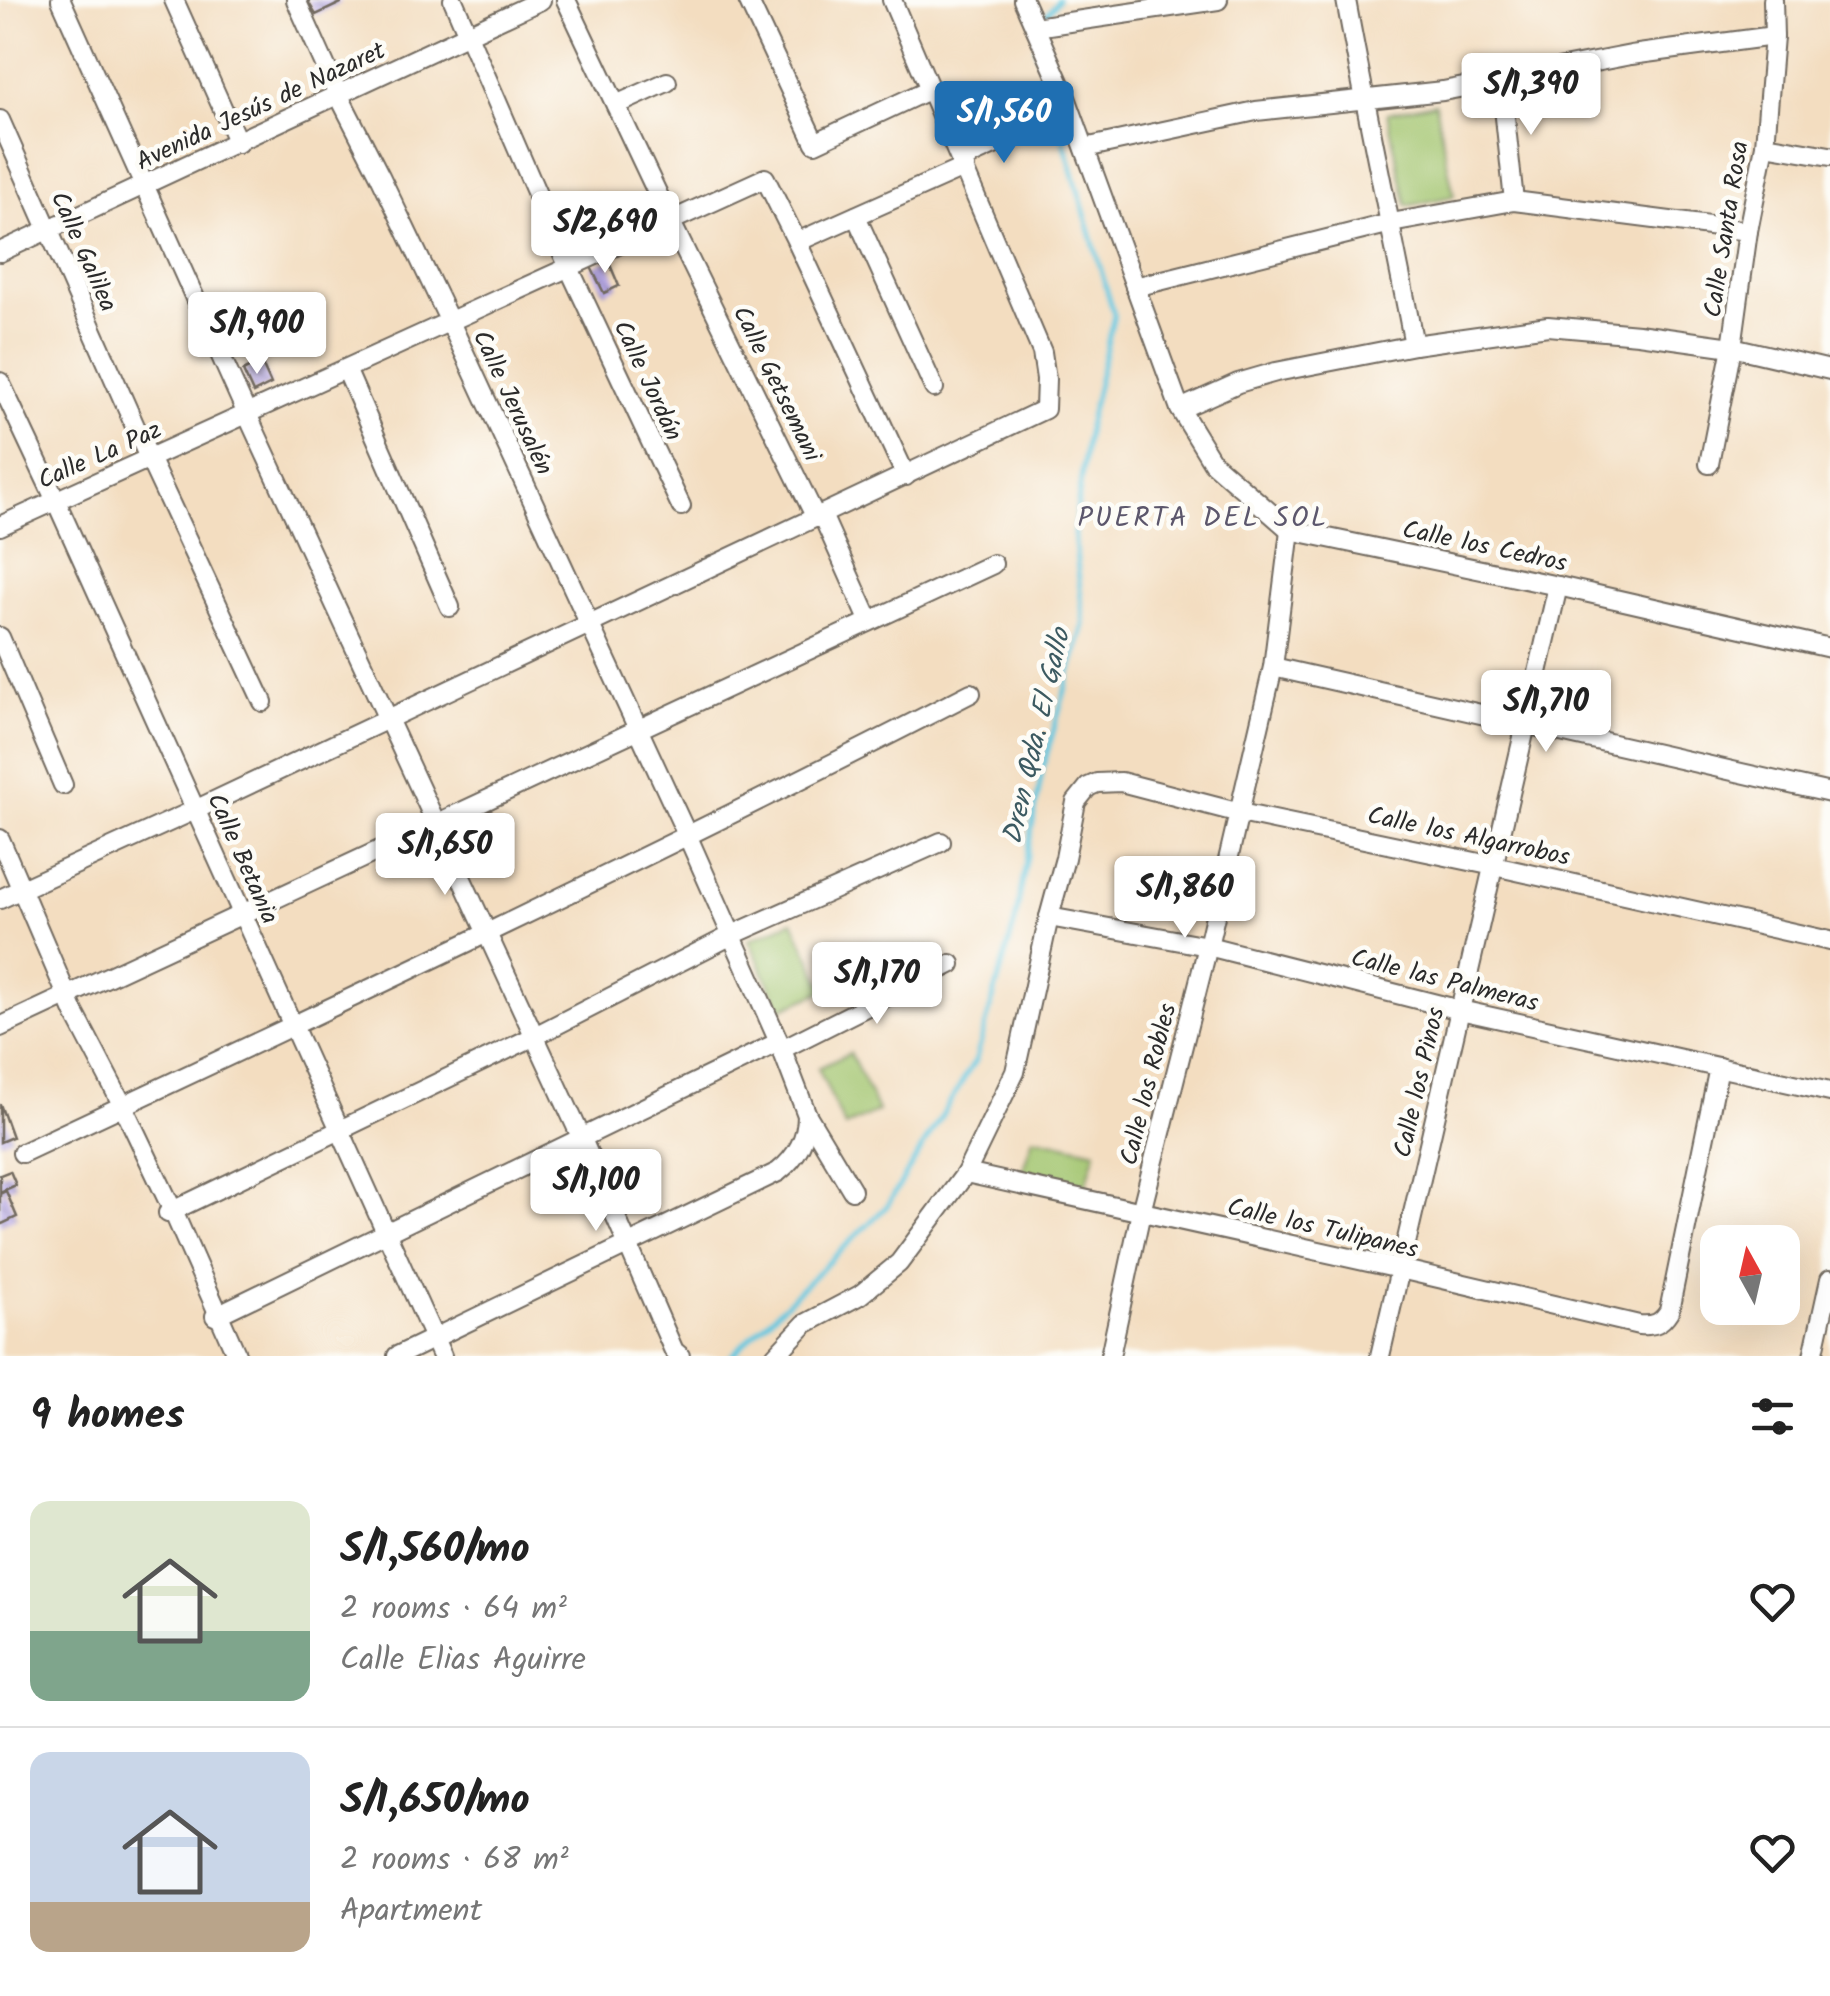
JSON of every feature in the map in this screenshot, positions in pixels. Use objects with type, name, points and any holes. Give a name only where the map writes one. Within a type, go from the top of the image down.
[{"type":"street","points":[[61,0],[247,414],[582,1138],[673,1354]]},
{"type":"street","points":[[174,0],[238,143]]},
{"type":"street","name":"Calle Jerusalén","points":[[296,0],[688,837],[808,1115],[852,1190]]},
{"type":"street","name":"Calle Jordán","points":[[453,0],[569,268],[681,506]]},
{"type":"street","name":"Avenida Jesús de Nazaret","points":[[0,252],[541,0]]},
{"type":"street","name":"Calle Getsemani","points":[[566,0],[671,222],[869,620]]},
{"type":"street","points":[[748,0],[815,143],[930,89]]},
{"type":"street","points":[[0,899],[1046,408],[1042,352],[892,0]]},
{"type":"street","name":"Calle los Cedros","points":[[1023,0],[1085,148],[1180,409],[1213,463],[1290,530],[1830,648]]},
{"type":"street","points":[[1035,27],[1218,0]]},
{"type":"street","points":[[1346,0],[1414,345]]},
{"type":"street","name":"Calle Santa Rosa","points":[[1708,464],[1765,145],[1773,0]]},
{"type":"street","points":[[1085,148],[1256,111],[1442,90],[1631,56],[1774,36]]},
{"type":"street","points":[[1501,80],[1514,202]]},
{"type":"street","points":[[616,105],[667,82]]},
{"type":"street","name":"Calle Galilea","points":[[0,120],[149,458],[264,702]]},
{"type":"street","points":[[906,476],[798,242],[1027,130]]},
{"type":"street","points":[[1765,145],[1830,156]]},
{"type":"street","name":"Calle La Paz","points":[[0,526],[765,178],[798,242]]},
{"type":"street","points":[[1134,287],[1391,223],[1514,202],[1748,231]]},
{"type":"street","points":[[856,216],[934,388]]},
{"type":"street","points":[[1180,409],[1238,383],[1276,372],[1414,345],[1548,326],[1732,346],[1830,370]]},
{"type":"street","points":[[346,369],[450,607]]},
{"type":"street","name":"Calle Betania","points":[[0,382],[438,1347]]},
{"type":"street","name":"Calle los Robles","points":[[1110,1356],[1273,667],[1290,530]]},
{"type":"street","points":[[0,1027],[992,564]]},
{"type":"street","name":"Calle los Pinos","points":[[1380,1356],[1558,586]]},
{"type":"street","points":[[0,637],[63,786]]},
{"type":"street","points":[[1273,667],[1830,793]]},
{"type":"street","points":[[22,1153],[688,837],[970,693]]},
{"type":"street","name":"Calle los Algarrobos","points":[[1049,917],[1076,802],[1088,787],[1121,782],[1240,812],[1830,942]]},
{"type":"street","points":[[0,839],[90,1048],[123,1106],[237,1356]]},
{"type":"street","points":[[171,1212],[732,935],[940,842]]},
{"type":"street","points":[[775,1356],[805,1324],[860,1295],[899,1263],[966,1174],[1015,1072],[1049,917]]},
{"type":"street","name":"Calle las Palmeras","points":[[1049,917],[1208,946],[1460,1010],[1830,1092]]},
{"type":"street","points":[[217,1315],[951,964]]},
{"type":"street","name":"Calle los Tulipanes","points":[[966,1174],[1639,1325],[1659,1324],[1669,1311],[1719,1067]]},
{"type":"street","points":[[397,1356],[438,1347],[629,1245],[778,1172],[792,1161],[799,1148],[807,1132],[808,1115]]},
{"type":"street","points":[[1813,1356],[1830,1279]]},
{"type":"green space","points":[[1435,103],[1454,196],[1407,206],[1387,113]]},
{"type":"green space","points":[[793,921],[825,990],[781,1009],[749,940]]},
{"type":"green space","points":[[850,1053],[878,1111],[845,1127],[818,1068]]},
{"type":"green space","points":[[1033,1137],[1096,1151],[1085,1188],[1021,1175]]},
{"type":"building","points":[[307,0],[340,0],[341,3],[316,15]]},
{"type":"building","points":[[608,260],[619,286],[604,293],[591,267]]},
{"type":"building","points":[[261,362],[271,384],[253,393],[243,371]]},
{"type":"building","points":[[0,1104],[12,1137],[0,1142]]},
{"type":"building","points":[[10,1171],[16,1185],[0,1192],[0,1175]]},
{"type":"building","points":[[6,1191],[17,1217],[0,1225],[0,1194]]},
{"type":"waterway","name":"Dren Qda. El Gallo","points":[[1040,19],[1058,0]]},
{"type":"waterway","name":"Dren Qda. El Gallo","points":[[731,1356],[887,1206],[976,1059],[1015,922],[1043,767],[1084,625],[1074,533],[1088,425],[1114,315],[1035,47]]},
{"type":"district","name":"PUERTA DEL SOL","points":[[1203,516]]}]
